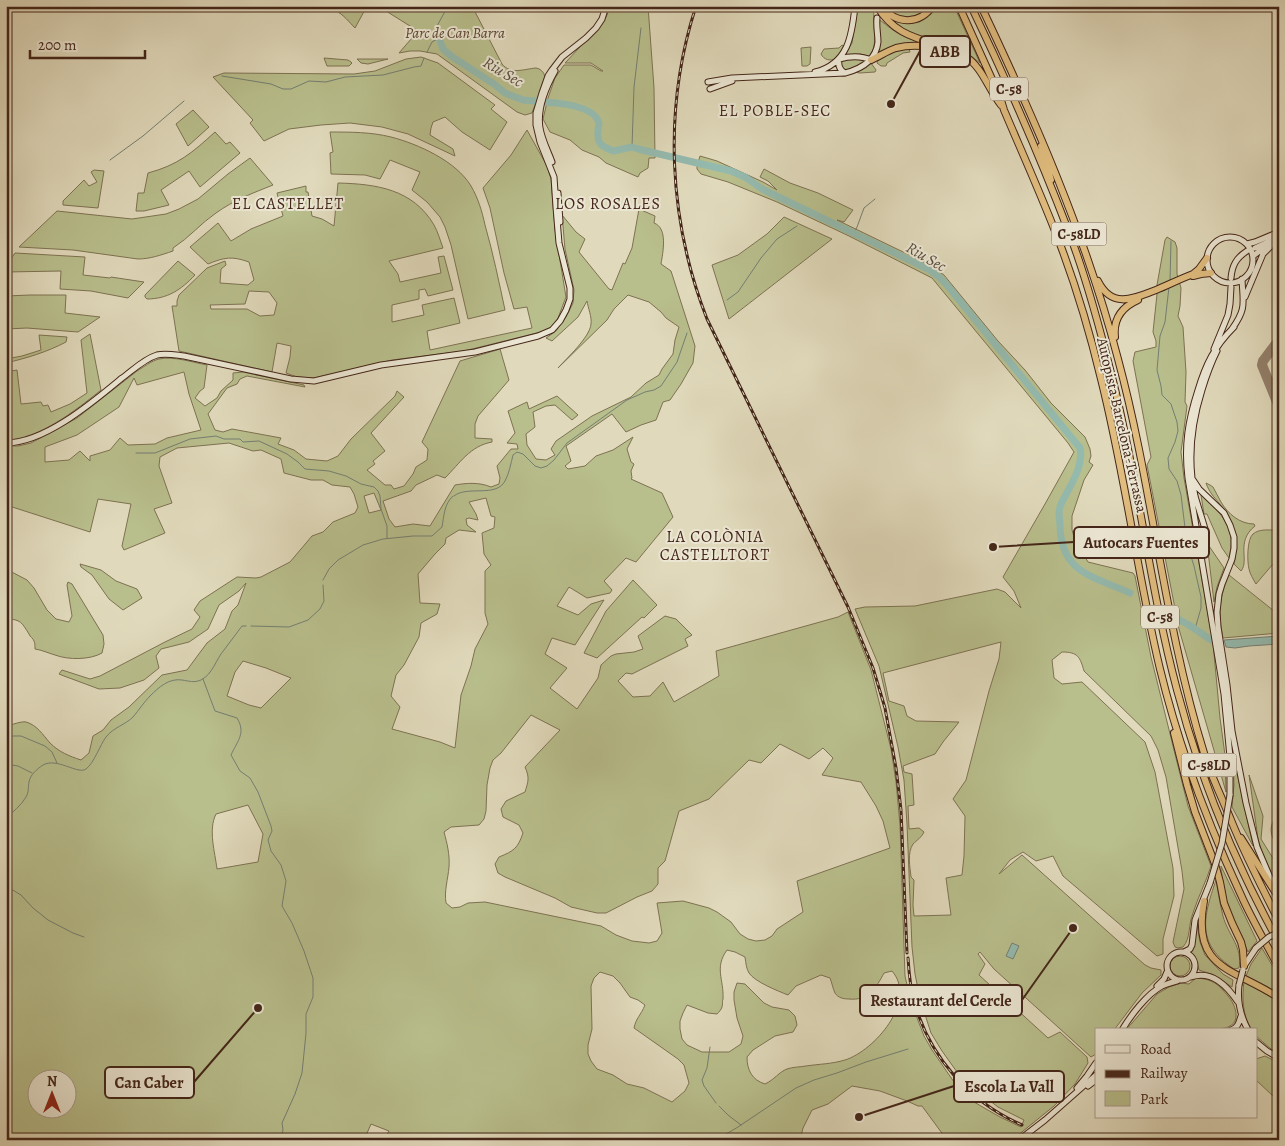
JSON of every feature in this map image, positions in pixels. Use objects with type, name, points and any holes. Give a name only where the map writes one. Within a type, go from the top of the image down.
[{"type":"highway","points":[[876,6],[885,18],[900,31],[914,38],[960,52],[970,60],[989,85],[1004,110]]},
{"type":"highway","points":[[881,6],[894,18],[909,21],[922,17],[933,6]]},
{"type":"highway","name":"Autopista Barcelona-Terrassa","points":[[959,6],[1000,97],[1056,233],[1078,297],[1112,426],[1151,628],[1166,693],[1189,767],[1202,804],[1242,898],[1279,968]]},
{"type":"highway","name":"Autopista Barcelona-Terrassa","points":[[971,6],[1022,119],[1068,231],[1089,294],[1123,423],[1177,690],[1212,801],[1253,894],[1279,943]]},
{"type":"highway","name":"C-58LD","points":[[981,6],[1052,164],[1084,247],[1105,311],[1141,458],[1178,652],[1205,756],[1243,850],[1279,921]]},
{"type":"highway","points":[[871,60],[896,48],[922,47],[957,56],[980,72]]},
{"type":"highway","points":[[1030,114],[1068,231]]},
{"type":"highway","points":[[1084,247],[1099,282],[1103,289],[1111,296],[1122,300],[1130,299],[1159,290]]},
{"type":"highway","points":[[1118,358],[1115,328],[1119,314],[1132,303],[1196,272],[1207,258]]},
{"type":"highway","points":[[1182,279],[1211,273]]},
{"type":"highway","points":[[1166,693],[1170,719],[1187,785],[1215,864],[1224,902],[1241,942],[1243,968]]},
{"type":"highway","points":[[1230,819],[1279,897]]},
{"type":"highway","points":[[1204,901],[1201,923],[1204,942],[1210,954],[1229,971],[1279,998]]},
{"type":"street","points":[[561,250],[557,182],[542,135],[539,118],[542,104],[559,65],[596,28],[602,19],[606,6]]},
{"type":"street","points":[[846,73],[841,70],[839,60],[850,40],[855,6]]},
{"type":"street","points":[[708,82],[732,78],[846,73],[858,69],[871,60],[878,42],[877,18]]},
{"type":"street","points":[[6,443],[25,441],[54,427],[82,409],[145,361],[158,355],[184,356],[291,379],[314,381],[381,365],[475,352],[550,331],[556,326],[569,302],[570,288],[561,250],[556,214],[554,177],[542,149],[536,113],[548,76],[562,57],[571,51]]},
{"type":"street","points":[[805,75],[827,68],[839,60],[850,57],[859,56],[871,60]]},
{"type":"street","points":[[710,89],[731,81],[747,78]]},
{"type":"street","points":[[1247,244],[1279,232]]},
{"type":"street","points":[[1232,283],[1242,280],[1247,275],[1253,263],[1253,256],[1251,249],[1241,240],[1235,237],[1221,238],[1212,245],[1208,252],[1208,265],[1211,273],[1220,280],[1232,283],[1240,290],[1244,298]]},
{"type":"street","points":[[1254,248],[1279,238]]},
{"type":"street","points":[[1253,256],[1279,242]]},
{"type":"street","points":[[1244,298],[1263,254],[1272,245]]},
{"type":"street","points":[[1166,982],[1166,965],[1169,957],[1177,952],[1184,952],[1190,949],[1192,945],[1195,920],[1198,910],[1204,901],[1222,842],[1230,795],[1230,757],[1226,717],[1214,628],[1190,494],[1186,453],[1187,429],[1191,411],[1202,378],[1228,315],[1234,264],[1240,256],[1247,252]]},
{"type":"street","points":[[1190,494],[1205,529],[1193,480],[1190,451],[1191,436],[1197,409],[1213,360],[1242,312],[1244,298],[1242,280]]},
{"type":"street","points":[[1212,354],[1234,327]]},
{"type":"street","points":[[1193,480],[1199,489],[1221,509],[1232,530],[1234,542],[1232,559],[1219,594],[1217,618],[1232,731],[1246,803],[1261,860],[1279,897]]},
{"type":"street","points":[[1247,1028],[1241,1016],[1238,1002],[1243,968],[1256,948],[1279,932]]},
{"type":"street","points":[[1184,952],[1191,956],[1195,965],[1195,970],[1191,977]]},
{"type":"street","points":[[1167,972],[1178,980]]},
{"type":"street","points":[[1121,1028],[1145,1000],[1166,982],[1187,980],[1201,974],[1218,981],[1229,990],[1238,1002]]},
{"type":"street","points":[[1234,1028],[1239,1023],[1241,1016]]},
{"type":"street","points":[[1258,1044],[1279,1058]]},
{"type":"street","points":[[1059,1107],[1087,1076],[1095,1064]]},
{"type":"street","points":[[1019,1140],[1095,1079]]},
{"type":"street","points":[[1024,1140],[1095,1079]]},
{"type":"green space","name":"Parc de Can Barra","points":[[316,6],[367,6],[355,28],[339,12]]},
{"type":"green space","name":"Parc de Can Barra","points":[[378,6],[472,6],[502,64],[514,70],[536,68],[540,69],[544,74],[545,79],[532,113],[525,115],[517,112],[437,54],[420,51],[399,53],[418,31]]},
{"type":"green space","points":[[609,6],[648,6],[654,88],[655,158],[649,158],[648,168],[640,173],[638,177],[606,163],[599,157],[582,150],[570,140],[550,132],[543,119],[555,78],[564,65],[591,65],[603,71],[591,63],[565,63],[602,24]]},
{"type":"green space","points":[[857,6],[872,6],[873,8],[875,40],[870,57],[861,54],[845,55],[852,43]]},
{"type":"green space","points":[[884,6],[929,6],[918,15],[904,17],[899,16]]},
{"type":"green space","points":[[935,6],[954,6],[980,63],[955,47],[904,31],[885,15],[898,21],[911,23],[922,19]]},
{"type":"green space","points":[[880,20],[900,34],[922,43],[922,45],[875,56],[880,42]]},
{"type":"green space","points":[[842,45],[844,46],[835,59],[824,58],[821,54],[824,49],[839,48]]},
{"type":"green space","points":[[811,47],[810,64],[802,66],[801,48]]},
{"type":"green space","points":[[909,49],[910,52],[903,53],[887,63],[886,66],[881,66],[877,63],[878,59],[899,50]]},
{"type":"green space","points":[[421,57],[438,63],[495,105],[491,109],[507,122],[490,150],[462,132],[445,117],[433,122],[430,135],[453,149],[455,156],[408,134],[382,127],[350,123],[289,129],[264,141],[250,123],[253,120],[213,77],[224,73],[354,74],[375,71],[406,59]]},
{"type":"green space","points":[[324,58],[348,60],[352,63],[349,66],[327,66]]},
{"type":"green space","points":[[850,58],[866,60],[852,70],[844,69],[841,62]]},
{"type":"green space","points":[[357,59],[388,59],[368,64],[361,63]]},
{"type":"green space","points":[[871,63],[876,70],[875,72],[853,72]]},
{"type":"green space","points":[[193,110],[209,127],[188,146],[176,124]]},
{"type":"green space","points":[[527,130],[547,166],[551,179],[555,230],[566,297],[558,318],[545,331],[464,351],[392,360],[314,378],[297,377],[286,373],[291,346],[277,343],[272,372],[179,351],[172,306],[177,306],[179,295],[207,268],[225,261],[226,265],[221,269],[220,283],[248,285],[254,280],[249,262],[228,258],[208,264],[190,247],[218,223],[231,241],[251,229],[283,216],[277,193],[306,186],[312,216],[334,226],[338,183],[380,187],[404,196],[425,213],[438,233],[443,248],[389,261],[398,274],[400,282],[441,273],[438,257],[444,256],[453,290],[428,296],[425,289],[419,290],[419,299],[392,305],[392,322],[424,315],[422,305],[454,298],[460,323],[427,331],[430,350],[532,328],[527,307],[514,309],[490,208],[483,188],[511,155]],"holes":[[[249,291],[269,292],[277,303],[274,315],[260,316],[247,309],[211,309],[210,305],[245,304]]]},
{"type":"green space","points":[[215,132],[226,144],[230,142],[240,153],[200,187],[189,171],[161,190],[169,205],[136,211],[138,193],[144,193],[148,173],[176,162]]},
{"type":"green space","points":[[330,132],[368,133],[402,140],[436,155],[464,177],[478,200],[505,310],[468,319],[445,227],[440,217],[427,202],[412,190],[420,172],[390,160],[380,179],[365,175],[331,174],[330,153],[333,152]]},
{"type":"green space","points":[[700,156],[717,161],[777,190],[768,181],[760,177],[764,169],[790,183],[818,193],[853,210],[844,222],[837,220],[928,264],[944,275],[1051,403],[1085,437],[1090,449],[1091,456],[1089,462],[1093,465],[1084,480],[1072,516],[1072,530],[1075,540],[1088,562],[1133,573],[1135,576],[1151,657],[1188,806],[1211,866],[1191,918],[1186,943],[1183,947],[1178,948],[1175,947],[1173,942],[1184,889],[1166,777],[1158,750],[1151,736],[1084,671],[1078,656],[1062,652],[1052,660],[1054,678],[1062,684],[1082,682],[1145,742],[1155,772],[1173,868],[1174,896],[1163,939],[1163,954],[1157,956],[1063,876],[1053,856],[1036,861],[1023,852],[1010,860],[999,874],[1022,855],[1145,965],[1161,970],[1161,975],[1142,993],[1116,1028],[1095,1028],[1095,1055],[1091,1057],[994,969],[980,952],[978,954],[985,964],[979,975],[1048,1038],[1060,1032],[1087,1057],[1088,1063],[1075,1084],[1054,1106],[1012,1140],[947,1140],[922,1106],[880,1091],[852,1086],[828,1104],[812,1110],[803,1128],[800,1140],[384,1140],[389,1131],[371,1124],[364,1140],[6,1140],[6,726],[22,722],[30,723],[57,749],[81,760],[89,753],[93,736],[103,730],[111,720],[129,707],[162,675],[187,670],[207,643],[225,629],[232,611],[238,605],[246,583],[239,591],[219,605],[208,629],[189,642],[161,649],[156,656],[159,668],[144,680],[120,688],[99,689],[59,674],[62,670],[90,679],[100,676],[192,629],[200,617],[194,610],[200,601],[237,577],[261,577],[290,562],[312,536],[323,532],[333,522],[355,513],[358,507],[350,487],[332,485],[323,480],[311,480],[284,473],[281,459],[261,450],[253,451],[229,443],[177,448],[160,457],[159,466],[172,503],[154,509],[165,533],[124,550],[122,546],[131,504],[98,499],[90,532],[6,505],[6,446],[31,443],[77,418],[150,363],[165,358],[177,359],[207,365],[204,388],[195,398],[205,406],[217,398],[221,391],[233,380],[233,373],[243,372],[304,385],[305,387],[247,376],[240,379],[237,384],[227,388],[208,414],[215,430],[223,432],[232,429],[281,438],[278,444],[294,450],[306,459],[327,461],[338,456],[351,439],[395,396],[397,391],[404,397],[371,433],[385,451],[373,461],[375,464],[367,470],[385,485],[391,485],[394,489],[404,486],[416,467],[427,460],[428,449],[422,442],[460,361],[500,349],[509,380],[478,416],[475,424],[475,438],[492,439],[492,442],[471,451],[445,478],[437,475],[416,485],[411,491],[383,501],[389,519],[395,527],[413,524],[430,526],[455,485],[473,483],[491,487],[499,484],[500,478],[497,466],[511,449],[518,449],[517,444],[507,443],[515,433],[508,411],[527,402],[529,409],[557,396],[578,415],[572,420],[555,405],[546,406],[533,412],[535,427],[526,434],[527,445],[536,459],[546,460],[555,455],[551,449],[556,441],[592,416],[631,397],[646,383],[659,375],[673,354],[679,327],[649,302],[628,295],[614,309],[607,320],[558,368],[578,347],[590,329],[591,318],[587,301],[578,317],[552,341],[546,338],[556,331],[573,303],[574,290],[565,249],[562,215],[576,232],[585,239],[579,252],[609,289],[612,290],[623,263],[625,264],[632,248],[639,209],[655,216],[654,223],[663,235],[661,264],[671,271],[695,346],[693,363],[670,400],[663,402],[656,420],[626,432],[612,414],[566,446],[571,461],[565,466],[568,469],[585,466],[596,456],[613,450],[633,437],[627,449],[631,462],[634,464],[631,471],[631,479],[662,493],[673,517],[636,562],[626,558],[604,581],[612,590],[610,593],[587,598],[569,587],[557,606],[578,615],[591,604],[604,600],[575,645],[552,638],[545,654],[567,668],[550,688],[577,709],[598,678],[601,665],[616,654],[643,649],[638,636],[665,616],[676,619],[692,635],[685,639],[688,646],[632,674],[626,673],[618,681],[633,697],[650,696],[663,682],[674,702],[719,676],[716,651],[838,617],[848,612],[871,670],[891,749],[900,825],[905,976],[911,1002],[924,1036],[954,1082],[974,1102],[1021,1127],[1024,1120],[998,1107],[957,1072],[931,1033],[920,999],[912,947],[904,780],[879,666],[855,609],[915,606],[997,589],[1005,592],[1021,608],[1014,591],[1003,577],[1074,452],[932,278],[777,202],[728,182],[701,174],[697,169]],"holes":[[[184,372],[201,430],[167,438],[155,444],[128,445],[120,438],[110,450],[90,456],[90,461],[80,451],[69,460],[45,462],[45,447],[77,435],[119,407],[134,378],[137,385]],[[374,493],[381,510],[369,513],[364,496]],[[486,498],[491,516],[495,517],[494,528],[482,533],[484,554],[491,565],[485,571],[485,613],[488,624],[475,649],[461,695],[455,748],[392,729],[400,707],[391,696],[396,675],[404,665],[419,637],[421,623],[437,614],[440,604],[420,603],[418,574],[445,544],[446,538],[459,530],[476,532],[467,525],[466,519],[478,520],[469,502]],[[1001,642],[999,659],[966,780],[953,799],[965,816],[962,875],[946,878],[951,915],[914,916],[914,880],[911,877],[909,856],[913,844],[924,832],[919,828],[909,829],[908,806],[914,805],[912,774],[904,772],[903,766],[935,754],[959,722],[916,721],[907,716],[904,706],[889,701],[883,673]],[[243,661],[291,678],[261,708],[227,696],[235,672]],[[531,715],[560,730],[525,767],[528,774],[525,792],[506,801],[501,809],[503,817],[519,825],[523,833],[515,848],[499,857],[495,864],[498,873],[505,877],[555,898],[571,907],[597,913],[606,913],[652,891],[658,884],[658,868],[665,861],[679,811],[709,799],[749,760],[761,763],[780,744],[809,759],[823,748],[833,758],[822,775],[861,782],[883,821],[890,848],[797,881],[803,912],[777,929],[772,936],[765,940],[756,941],[748,939],[740,934],[731,922],[717,912],[683,901],[657,903],[662,933],[657,941],[649,943],[632,941],[616,935],[601,926],[485,902],[468,903],[452,908],[446,903],[449,863],[444,832],[451,827],[479,825],[484,819],[487,785],[493,760],[501,753]],[[248,805],[263,834],[258,862],[217,869],[212,827],[216,814]],[[727,950],[745,957],[747,969],[756,980],[788,995],[796,986],[821,975],[830,978],[836,995],[841,998],[861,998],[871,992],[884,973],[892,971],[899,983],[900,996],[896,1010],[879,1036],[856,1055],[845,1060],[787,1069],[765,1084],[751,1074],[747,1057],[753,1050],[775,1036],[793,1032],[797,1025],[795,1016],[789,1010],[772,1007],[764,1003],[745,984],[737,983],[734,992],[737,1018],[743,1036],[741,1044],[729,1052],[702,1052],[687,1045],[682,1039],[680,1021],[687,1005],[708,1013],[717,1014],[721,1009],[723,992],[720,968],[723,956]],[[600,972],[613,976],[630,997],[645,1005],[634,1028],[684,1065],[689,1083],[685,1091],[672,1102],[644,1088],[627,1084],[613,1075],[597,1069],[591,1061],[588,1054],[588,1045],[592,1029],[591,986],[594,978]]]},
{"type":"green space","points":[[250,158],[273,185],[223,208],[173,248],[173,251],[151,258],[138,259],[73,250],[19,247],[57,211],[132,219],[166,214],[179,209],[198,199]]},
{"type":"green space","points":[[94,170],[104,171],[98,208],[63,205],[63,201],[84,180],[89,186],[97,182],[91,172]]},
{"type":"green space","points":[[784,217],[832,239],[729,319],[712,265],[738,255],[767,234]]},
{"type":"green space","points":[[1167,237],[1175,242],[1177,248],[1177,274],[1181,288],[1178,316],[1183,327],[1186,372],[1185,402],[1187,406],[1181,452],[1213,643],[1225,755],[1226,792],[1179,629],[1147,465],[1151,457],[1133,361],[1135,352],[1156,347],[1153,332],[1157,285]]},
{"type":"green space","points":[[15,253],[85,257],[83,275],[144,282],[128,298],[91,291],[60,289],[61,271],[6,272],[6,266]]},
{"type":"green space","points":[[178,261],[195,275],[173,293],[154,299],[147,299],[145,295]]},
{"type":"green space","points":[[66,295],[65,313],[100,317],[78,332],[27,328],[6,329],[6,296]]},
{"type":"green space","points":[[90,334],[101,390],[69,414],[44,429],[32,435],[6,440],[6,372],[17,370],[21,404],[41,402],[43,406],[48,405],[51,412],[70,404],[87,393],[81,340]]},
{"type":"green space","points":[[39,335],[67,337],[66,342],[52,349],[6,363],[6,359],[41,350]]},
{"type":"green space","points":[[1206,483],[1213,487],[1231,514],[1239,520],[1254,524],[1255,526],[1249,532],[1244,544],[1244,562],[1241,571],[1234,564],[1236,539],[1232,524]]},
{"type":"green space","points":[[1201,495],[1226,522],[1231,538],[1229,558],[1222,548],[1207,514],[1204,514]]},
{"type":"green space","points":[[1273,530],[1279,535],[1279,568],[1273,564],[1256,584],[1248,565],[1250,540],[1253,534],[1258,531]]},
{"type":"green space","points":[[1207,543],[1224,568],[1214,602]]},
{"type":"green space","points":[[80,564],[101,570],[116,581],[137,589],[142,598],[123,610],[109,599],[92,575],[81,567]]},
{"type":"green space","points":[[6,569],[27,580],[47,610],[56,619],[69,622],[72,616],[67,585],[68,582],[72,584],[103,635],[102,653],[85,658],[72,658],[60,657],[35,649],[34,640],[23,624],[15,620],[6,619]]},
{"type":"green space","points":[[1229,575],[1279,615],[1279,633],[1223,638],[1220,606]]},
{"type":"green space","points":[[633,580],[657,605],[597,658],[584,653],[606,611]]},
{"type":"green space","points":[[1233,754],[1253,846],[1232,807],[1234,785]]},
{"type":"green space","points":[[1249,775],[1263,816],[1261,839],[1279,868],[1279,887],[1264,859],[1258,839]]},
{"type":"green space","points":[[1274,820],[1279,824],[1279,848],[1272,834],[1271,827]]},
{"type":"green space","points":[[1221,866],[1257,941],[1248,952],[1227,904]]},
{"type":"green space","points":[[1216,880],[1225,923],[1239,954],[1239,968],[1234,969],[1222,960],[1213,950],[1208,940],[1206,918]]},
{"type":"green space","points":[[1197,925],[1205,955],[1223,974],[1233,980],[1232,987],[1214,975],[1199,970],[1195,956],[1191,952],[1194,947]]},
{"type":"green space","points":[[1262,948],[1279,977],[1279,995],[1246,976],[1251,964]]},
{"type":"green space","points":[[1176,956],[1184,956],[1190,962],[1190,970],[1184,976],[1176,976],[1170,970],[1170,962]]},
{"type":"green space","points":[[1196,978],[1215,983],[1221,988],[1231,999],[1235,1007],[1236,1016],[1233,1023],[1225,1028],[1128,1028],[1157,994],[1181,983],[1189,984]]},
{"type":"green space","points":[[1244,981],[1279,1003],[1279,1052],[1271,1049],[1258,1038],[1258,1028],[1251,1028],[1246,1018],[1243,994]]},
{"type":"green space","points":[[1265,1056],[1279,1063],[1279,1099],[1274,1097],[1258,1082],[1258,1058]]},
{"type":"water","points":[[1279,636],[1279,644],[1235,648],[1226,647],[1224,640]]},
{"type":"water","points":[[1012,943],[1019,946],[1013,959],[1006,956]]},
{"type":"waterway","points":[[427,52],[432,42],[439,38],[437,26],[448,6]]},
{"type":"waterway","points":[[632,147],[634,87],[641,28]]},
{"type":"waterway","name":"Riu Sec","points":[[439,38],[443,49],[451,56],[505,93],[523,100],[536,101]]},
{"type":"waterway","points":[[222,76],[291,89],[309,81],[326,82],[345,77],[383,75],[421,66],[424,58]]},
{"type":"waterway","points":[[110,160],[143,136],[184,101]]},
{"type":"waterway","name":"Riu Sec","points":[[545,102],[576,106],[591,113],[599,123],[599,142],[613,151],[632,147],[731,171],[745,177],[762,189],[928,269],[939,277],[1080,448],[1081,455],[1078,469],[1059,510],[1061,540],[1072,563],[1092,577],[1130,593]]},
{"type":"waterway","points":[[854,233],[864,208],[875,199]]},
{"type":"waterway","name":"Riu Sec","points":[[809,215],[813,213]]},
{"type":"waterway","points":[[727,300],[738,292],[761,258],[777,239],[797,226]]},
{"type":"waterway","points":[[1170,281],[1171,241]]},
{"type":"waterway","points":[[1169,287],[1165,322],[1160,336],[1157,370],[1162,395],[1171,404],[1177,422],[1178,431],[1168,458],[1169,469],[1177,481],[1181,495],[1187,544],[1201,597],[1201,608],[1195,629]]},
{"type":"waterway","points":[[454,496],[466,491],[488,490],[501,486],[508,475],[513,455],[517,452],[523,454],[535,466],[541,468],[547,466],[567,443],[627,400],[661,386],[677,362],[687,333]]},
{"type":"waterway","points":[[136,453],[155,453],[190,439],[216,436],[224,439],[240,439],[243,442],[259,441],[287,454],[305,469],[329,471],[346,476],[361,484],[374,487],[380,496],[381,509],[387,526],[387,538]]},
{"type":"waterway","points":[[323,580],[329,569],[338,560],[363,545],[383,539],[432,536],[442,527],[446,506],[453,496]]},
{"type":"waterway","points":[[251,626],[289,627],[308,620],[320,609],[324,601],[323,585]]},
{"type":"waterway","name":"Riu Sec","points":[[1178,619],[1211,640]]},
{"type":"waterway","points":[[6,819],[24,800],[28,793],[30,779],[38,768],[54,763],[78,770],[86,769],[92,763],[106,737],[133,717],[157,689],[173,680],[201,680],[211,670],[242,626],[246,626]]},
{"type":"waterway","points":[[203,679],[215,711],[237,718],[240,723],[240,736],[231,755],[240,771],[250,778],[258,792],[271,826],[272,831],[268,840],[271,851],[281,865],[286,881],[282,906],[292,923],[313,978],[313,997],[306,1014],[302,1073],[282,1123],[283,1130],[280,1140]]},
{"type":"waterway","points":[[6,736],[21,736],[45,746],[52,752],[57,763]]},
{"type":"waterway","points":[[6,764],[18,766],[32,773]]},
{"type":"waterway","points":[[6,886],[21,895],[48,920],[84,937]]},
{"type":"waterway","points":[[710,1047],[707,1068],[702,1080],[716,1103]]},
{"type":"waterway","points":[[716,1140],[796,1088],[814,1080],[908,1049]]},
{"type":"waterway","points":[[719,1106],[741,1125]]},
{"type":"taxiway","points":[[1279,340],[1272,349],[1279,354]]},
{"type":"taxiway","points":[[1272,349],[1262,365],[1279,407]]},
{"type":"taxiway","points":[[1279,380],[1277,384],[1279,397]]},
{"type":"railway","points":[[696,6],[685,45],[678,84],[675,123],[674,163],[684,242],[694,281],[707,319],[848,607],[873,668],[885,708],[896,768],[901,810],[907,953]]},
{"type":"railway","points":[[908,958],[914,1001],[921,1021],[941,1058],[968,1090],[985,1104],[1022,1125]]},
{"type":"place","name":"ABB","points":[[891,104]]},
{"type":"place","name":"Autocars Fuentes","points":[[993,547]]},
{"type":"place","name":"Restaurant del Cercle","points":[[1073,928]]},
{"type":"place","name":"Can Caber","points":[[258,1008]]},
{"type":"place","name":"Escola La Vall","points":[[859,1117]]},
{"type":"district","name":"EL POBLE-SEC","points":[[775,111]]},
{"type":"district","name":"EL CASTELLET","points":[[288,204]]},
{"type":"district","name":"LOS ROSALES","points":[[608,204]]},
{"type":"district","name":"LA COLÒNIA CASTELLTORT","points":[[715,546]]}]
